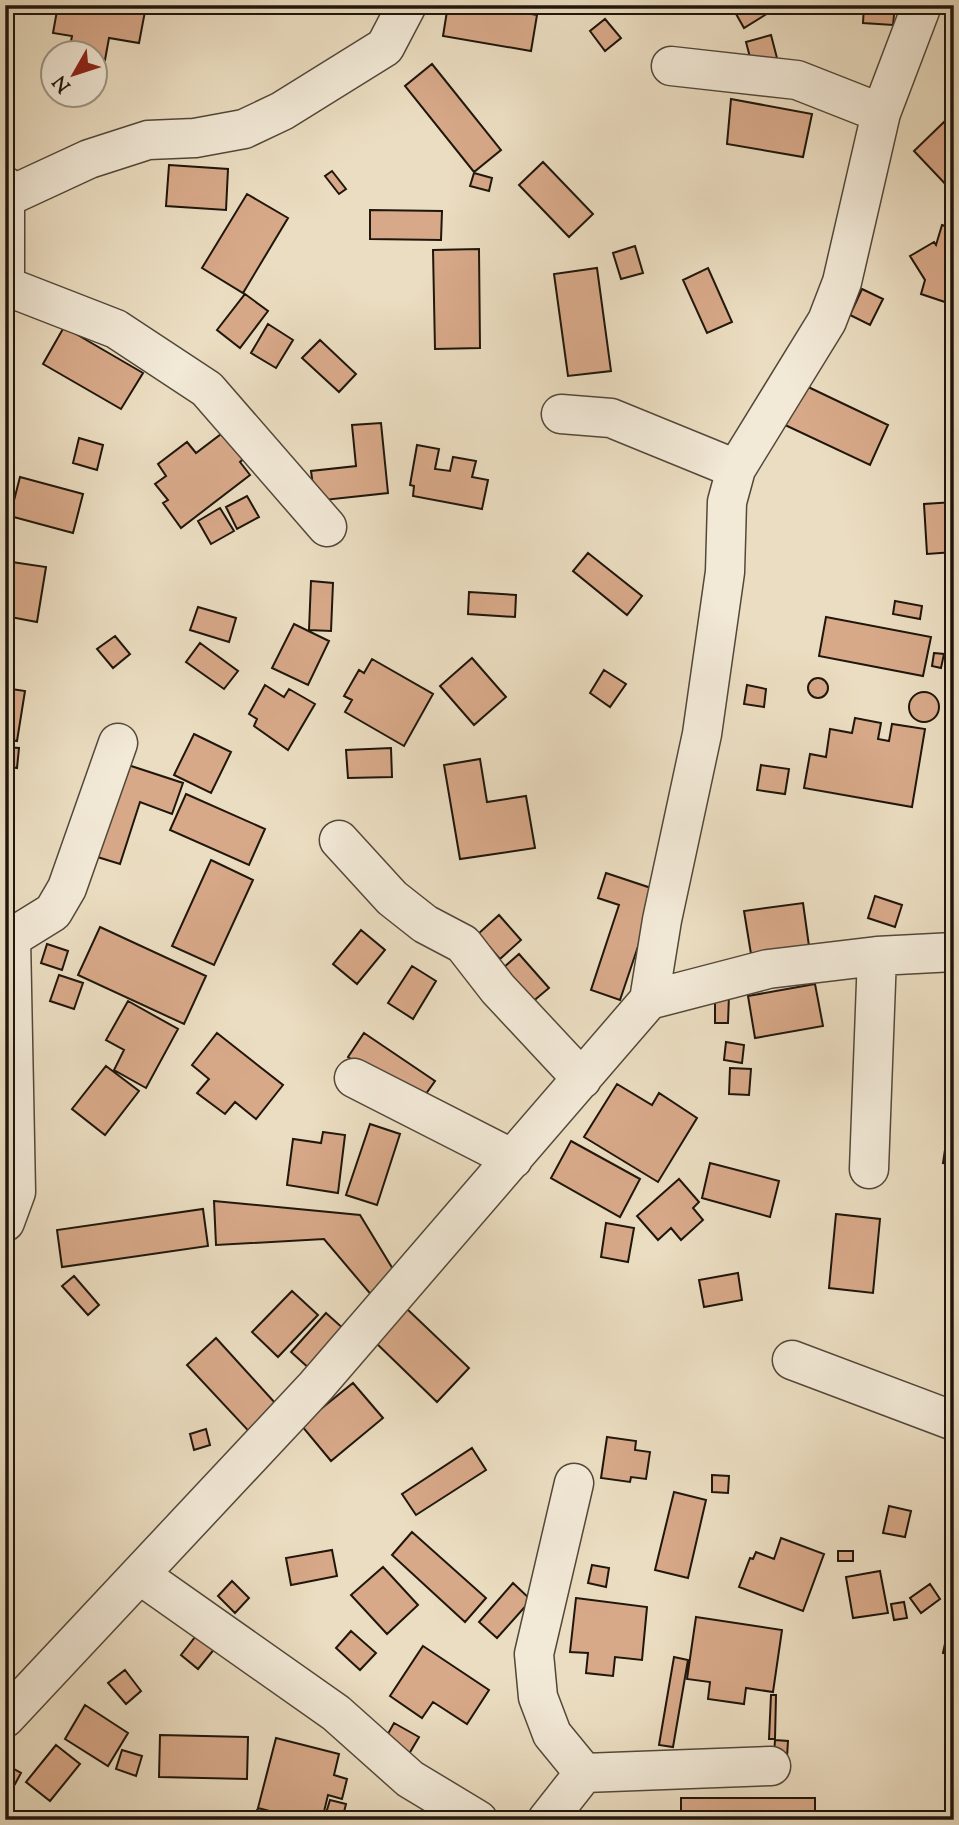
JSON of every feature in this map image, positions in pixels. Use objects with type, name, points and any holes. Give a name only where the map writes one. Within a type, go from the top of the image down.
[{"type":"street","points":[[327,527],[207,389],[116,328],[6,290],[6,192],[89,159],[148,140],[195,138],[253,125],[292,105],[385,47],[407,5]]},
{"type":"street","points":[[5,1718],[316,1386],[649,1000],[662,920],[702,734],[725,572],[727,502],[736,469],[827,321],[842,282],[881,113],[922,5]]},
{"type":"street","points":[[671,65],[797,80],[881,113]]},
{"type":"street","points":[[561,414],[611,418],[736,469]]},
{"type":"street","points":[[5,1222],[16,1192],[8,939],[53,912],[67,888],[118,743]]},
{"type":"street","points":[[338,840],[392,898],[425,924],[463,944],[498,989],[582,1079]]},
{"type":"street","points":[[649,1000],[768,969],[877,956],[954,952]]},
{"type":"street","points":[[869,1169],[877,956]]},
{"type":"street","points":[[354,1078],[513,1159]]},
{"type":"street","points":[[792,1360],[954,1421]]},
{"type":"street","points":[[574,1483],[534,1654],[538,1697],[552,1734],[584,1773]]},
{"type":"street","points":[[140,1575],[335,1713],[410,1779],[478,1820]]},
{"type":"street","points":[[547,1820],[584,1773],[771,1766]]},
{"type":"building","points":[[58,5],[146,6],[139,43],[109,38],[108,44],[108,38],[72,38],[53,33]]},
{"type":"building","points":[[448,5],[479,5],[537,15],[531,51],[443,36]]},
{"type":"building","points":[[731,5],[781,5],[744,28]]},
{"type":"building","points":[[864,5],[895,5],[893,25],[863,23]]},
{"type":"building","points":[[605,19],[621,38],[605,51],[590,31]]},
{"type":"building","points":[[771,35],[777,58],[752,65],[746,42]]},
{"type":"building","points":[[432,64],[501,150],[474,172],[405,86]]},
{"type":"building","points":[[731,99],[812,114],[803,157],[727,144]]},
{"type":"building","points":[[944,122],[954,132],[952,191],[914,151]]},
{"type":"building","points":[[543,162],[593,214],[569,237],[519,185]]},
{"type":"building","points":[[169,165],[228,169],[226,210],[166,206]]},
{"type":"building","points":[[332,171],[346,189],[339,194],[325,176]]},
{"type":"building","points":[[474,173],[492,178],[489,191],[470,186]]},
{"type":"building","points":[[247,194],[288,218],[243,293],[202,268]]},
{"type":"building","points":[[370,210],[442,211],[441,240],[370,239]]},
{"type":"building","points":[[942,225],[954,229],[954,305],[921,294],[925,280],[910,256],[934,242],[936,245]]},
{"type":"building","points":[[635,246],[643,273],[621,279],[613,253]]},
{"type":"building","points":[[479,249],[480,348],[435,349],[433,250]]},
{"type":"building","points":[[597,268],[611,371],[568,376],[554,274]]},
{"type":"building","points":[[708,268],[732,322],[707,333],[683,280]]},
{"type":"building","points":[[862,289],[883,299],[870,325],[850,315]]},
{"type":"building","points":[[245,294],[268,311],[240,348],[217,330]]},
{"type":"building","points":[[268,324],[293,340],[276,368],[251,353]]},
{"type":"building","points":[[64,327],[143,373],[121,409],[43,364]]},
{"type":"building","points":[[320,340],[356,374],[339,392],[302,358]]},
{"type":"building","points":[[804,385],[888,425],[870,465],[785,425]]},
{"type":"building","points":[[381,423],[388,493],[315,501],[311,471],[356,466],[352,425]]},
{"type":"building","points":[[233,425],[253,451],[240,462],[250,475],[181,528],[163,503],[168,500],[155,484],[166,476],[158,464],[187,442],[196,453]]},
{"type":"building","points":[[79,438],[103,445],[97,470],[73,463]]},
{"type":"building","points":[[417,445],[439,449],[435,469],[450,471],[453,457],[476,461],[472,477],[488,480],[482,509],[413,496],[414,486],[410,485]]},
{"type":"building","points":[[20,477],[83,494],[73,533],[10,516]]},
{"type":"building","points":[[247,496],[259,517],[237,529],[226,507]]},
{"type":"building","points":[[954,502],[954,552],[927,554],[924,504]]},
{"type":"building","points":[[220,508],[234,531],[211,544],[198,521]]},
{"type":"building","points":[[588,553],[642,596],[627,615],[573,571]]},
{"type":"building","points":[[5,561],[46,567],[37,622],[5,616]]},
{"type":"building","points":[[311,581],[333,583],[331,631],[309,630]]},
{"type":"building","points":[[469,592],[516,595],[515,617],[468,614]]},
{"type":"building","points":[[895,601],[922,606],[920,619],[893,614]]},
{"type":"building","points":[[198,607],[236,618],[229,642],[190,630]]},
{"type":"building","points":[[826,617],[931,637],[923,676],[819,656]]},
{"type":"building","points":[[294,624],[329,641],[308,685],[272,668]]},
{"type":"building","points":[[115,636],[130,654],[113,668],[97,649]]},
{"type":"building","points":[[200,643],[238,671],[224,689],[186,662]]},
{"type":"building","points":[[934,653],[944,654],[941,668],[932,666]]},
{"type":"building","points":[[472,658],[506,697],[474,725],[440,686]]},
{"type":"building","points":[[372,659],[433,694],[404,746],[345,712],[352,700],[344,696],[359,670],[364,673]]},
{"type":"building","points":[[604,670],[626,684],[610,707],[590,693]]},
{"type":"building","points":[[818,678],[825,681],[828,688],[825,695],[818,698],[811,695],[808,688],[811,681]]},
{"type":"building","points":[[265,685],[284,697],[289,689],[315,704],[288,750],[254,726],[257,719],[249,714]]},
{"type":"building","points":[[747,685],[766,689],[764,707],[744,704]]},
{"type":"building","points":[[5,688],[25,691],[17,741],[5,739]]},
{"type":"building","points":[[924,692],[935,696],[939,707],[935,718],[924,722],[913,718],[909,707],[913,696]]},
{"type":"building","points":[[855,718],[881,723],[878,739],[889,741],[892,724],[925,729],[912,807],[804,788],[810,754],[826,757],[830,729],[852,733]]},
{"type":"building","points":[[194,734],[231,752],[211,793],[174,775]]},
{"type":"building","points":[[5,747],[19,748],[17,768],[5,766]]},
{"type":"building","points":[[391,748],[392,777],[348,778],[346,750]]},
{"type":"building","points":[[480,759],[487,802],[526,796],[535,848],[460,859],[444,765]]},
{"type":"building","points":[[122,763],[183,783],[172,814],[140,802],[120,864],[91,855]]},
{"type":"building","points":[[761,765],[789,769],[785,794],[757,790]]},
{"type":"building","points":[[186,794],[265,829],[249,865],[170,830]]},
{"type":"building","points":[[211,860],[253,880],[214,965],[172,946]]},
{"type":"building","points":[[606,873],[657,890],[620,1000],[591,990],[619,905],[598,898]]},
{"type":"building","points":[[875,896],[902,905],[895,927],[868,918]]},
{"type":"building","points":[[803,903],[809,946],[751,954],[744,911]]},
{"type":"building","points":[[499,915],[521,940],[500,959],[478,934]]},
{"type":"building","points":[[100,927],[206,976],[184,1024],[78,975]]},
{"type":"building","points":[[361,930],[385,950],[357,984],[333,964]]},
{"type":"building","points":[[47,944],[68,951],[62,970],[41,963]]},
{"type":"building","points":[[519,954],[549,988],[525,1008],[495,975]]},
{"type":"building","points":[[412,966],[436,981],[413,1019],[388,1003]]},
{"type":"building","points":[[59,975],[83,983],[74,1009],[50,1001]]},
{"type":"building","points":[[815,984],[823,1026],[755,1038],[748,996]]},
{"type":"building","points":[[715,994],[729,995],[728,1023],[715,1023]]},
{"type":"building","points":[[128,1001],[178,1029],[146,1088],[114,1070],[124,1050],[106,1040]]},
{"type":"building","points":[[217,1033],[283,1085],[256,1119],[235,1102],[225,1114],[197,1093],[209,1079],[192,1065]]},
{"type":"building","points":[[364,1033],[435,1081],[418,1105],[348,1057]]},
{"type":"building","points":[[726,1042],[744,1045],[742,1063],[724,1060]]},
{"type":"building","points":[[106,1066],[139,1091],[105,1135],[72,1109]]},
{"type":"building","points":[[730,1068],[751,1069],[749,1095],[729,1094]]},
{"type":"building","points":[[617,1084],[652,1105],[659,1093],[697,1118],[658,1182],[584,1137]]},
{"type":"building","points":[[951,1110],[954,1110],[954,1164],[943,1163]]},
{"type":"building","points":[[370,1124],[400,1134],[377,1205],[346,1195]]},
{"type":"building","points":[[323,1132],[345,1135],[338,1193],[287,1185],[293,1139],[321,1143]]},
{"type":"building","points":[[571,1141],[640,1179],[620,1217],[551,1178]]},
{"type":"building","points":[[710,1163],[779,1181],[770,1217],[702,1198]]},
{"type":"building","points":[[679,1179],[699,1202],[693,1208],[703,1220],[681,1240],[671,1228],[658,1240],[637,1216]]},
{"type":"building","points":[[214,1201],[360,1215],[399,1279],[373,1297],[324,1239],[216,1245]]},
{"type":"building","points":[[203,1209],[208,1246],[62,1267],[57,1230]]},
{"type":"building","points":[[836,1214],[880,1219],[873,1293],[829,1288]]},
{"type":"building","points":[[606,1223],[634,1228],[628,1262],[601,1257]]},
{"type":"building","points":[[738,1273],[742,1300],[704,1307],[699,1280]]},
{"type":"building","points":[[74,1276],[99,1305],[88,1315],[62,1286]]},
{"type":"building","points":[[292,1291],[318,1315],[278,1357],[252,1332]]},
{"type":"building","points":[[406,1308],[469,1368],[437,1402],[374,1341]]},
{"type":"building","points":[[326,1313],[346,1331],[311,1370],[291,1352]]},
{"type":"building","points":[[216,1338],[286,1415],[258,1441],[187,1365]]},
{"type":"building","points":[[353,1383],[383,1418],[331,1461],[301,1425]]},
{"type":"building","points":[[206,1429],[210,1445],[194,1450],[190,1434]]},
{"type":"building","points":[[607,1437],[636,1441],[635,1450],[650,1452],[646,1479],[631,1477],[630,1482],[601,1478]]},
{"type":"building","points":[[472,1448],[486,1470],[416,1515],[402,1494]]},
{"type":"building","points":[[712,1475],[729,1476],[728,1493],[712,1492]]},
{"type":"building","points":[[674,1492],[706,1500],[688,1578],[655,1570]]},
{"type":"building","points":[[889,1506],[911,1511],[905,1537],[883,1533]]},
{"type":"building","points":[[412,1532],[486,1598],[465,1622],[392,1555]]},
{"type":"building","points":[[781,1538],[824,1554],[803,1611],[739,1587],[750,1558],[753,1559],[756,1552],[774,1559]]},
{"type":"building","points":[[332,1550],[337,1576],[291,1585],[286,1558]]},
{"type":"building","points":[[838,1551],[853,1551],[853,1561],[838,1561]]},
{"type":"building","points":[[592,1565],[609,1568],[606,1587],[588,1583]]},
{"type":"building","points":[[383,1567],[418,1605],[387,1634],[351,1595]]},
{"type":"building","points":[[880,1571],[888,1613],[853,1618],[846,1577]]},
{"type":"building","points":[[232,1581],[249,1598],[235,1613],[218,1596]]},
{"type":"building","points":[[513,1583],[531,1600],[497,1638],[479,1622]]},
{"type":"building","points":[[930,1584],[940,1599],[921,1613],[910,1598]]},
{"type":"building","points":[[576,1598],[647,1607],[642,1660],[615,1657],[613,1676],[586,1673],[588,1653],[570,1652]]},
{"type":"building","points":[[904,1602],[907,1618],[894,1620],[891,1604]]},
{"type":"building","points":[[954,1603],[954,1655],[943,1653]]},
{"type":"building","points":[[696,1617],[782,1630],[773,1692],[746,1688],[744,1704],[708,1699],[710,1682],[687,1679]]},
{"type":"building","points":[[351,1631],[376,1653],[360,1670],[336,1648]]},
{"type":"building","points":[[199,1632],[216,1647],[198,1669],[181,1655]]},
{"type":"building","points":[[423,1646],[489,1690],[467,1724],[433,1702],[422,1718],[390,1696]]},
{"type":"building","points":[[674,1657],[688,1660],[673,1747],[659,1745]]},
{"type":"building","points":[[125,1670],[141,1691],[126,1704],[108,1683]]},
{"type":"building","points":[[771,1695],[776,1695],[775,1739],[769,1739]]},
{"type":"building","points":[[85,1705],[128,1733],[108,1766],[65,1739]]},
{"type":"building","points":[[394,1723],[419,1737],[409,1754],[384,1741]]},
{"type":"building","points":[[160,1735],[248,1737],[247,1779],[159,1777]]},
{"type":"building","points":[[276,1738],[339,1754],[334,1775],[347,1779],[342,1799],[328,1795],[322,1820],[304,1820],[258,1808]]},
{"type":"building","points":[[775,1740],[788,1741],[787,1757],[774,1756]]},
{"type":"building","points":[[56,1745],[80,1764],[50,1801],[26,1782]]},
{"type":"building","points":[[122,1750],[142,1756],[136,1776],[116,1769]]},
{"type":"building","points":[[5,1764],[21,1773],[15,1784],[5,1778]]},
{"type":"building","points":[[681,1798],[815,1798],[815,1820],[681,1820]]},
{"type":"building","points":[[330,1800],[346,1804],[342,1820],[324,1820]]},
{"type":"building","points":[[257,1810],[288,1820],[254,1820]]}]
